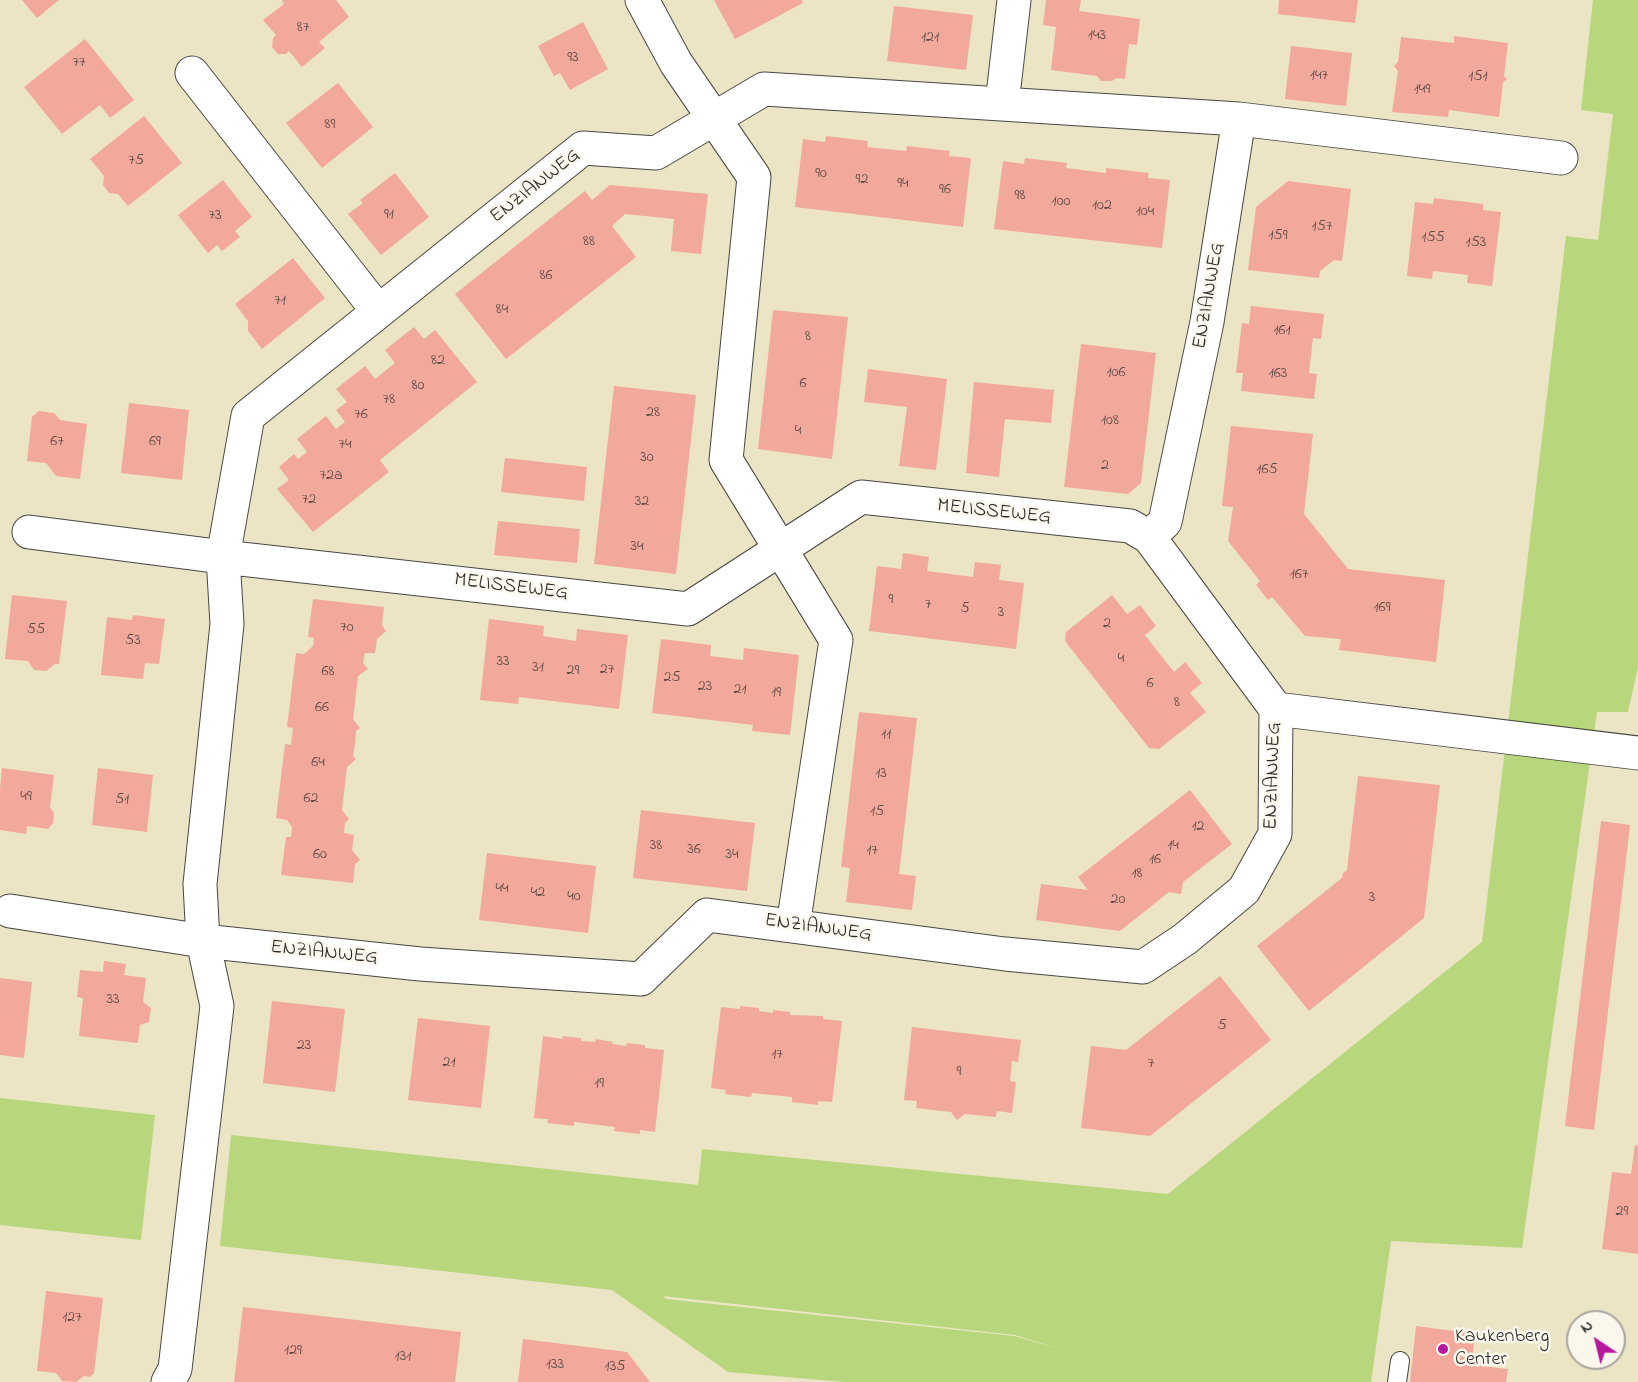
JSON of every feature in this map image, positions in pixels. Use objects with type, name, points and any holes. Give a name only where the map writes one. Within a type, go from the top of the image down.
[{"type":"street","points":[[642,0],[676,63],[754,177],[726,460],[836,640],[793,926]]},
{"type":"street","points":[[1002,104],[1014,0]]},
{"type":"street","points":[[192,73],[378,311]]},
{"type":"street","name":"ENZIANWEG","points":[[168,1382],[175,1369],[218,1006],[203,941],[200,884],[227,624],[223,557],[248,416],[583,148],[656,153],[764,89],[1239,119],[1561,158]]},
{"type":"street","name":"ENZIANWEG","points":[[10,911],[203,941],[420,964],[641,979],[707,915],[1005,954],[1143,967],[1185,939],[1244,890],[1275,834],[1276,709],[1149,537],[1165,522],[1207,322],[1239,119]]},
{"type":"street","name":"MELISSEWEG","points":[[223,557],[688,609],[861,497],[1130,526],[1149,537]]},
{"type":"street","points":[[29,532],[223,557]]},
{"type":"street","name":"ENZIANWEG","points":[[1276,709],[1638,753]]},
{"type":"lane","points":[[1397,1382],[1400,1360]]},
{"type":"green space","points":[[1593,0],[1638,0],[1638,667],[1628,712],[1597,712],[1522,1248],[1391,1241],[1371,1382],[845,1382],[728,1372],[612,1290],[220,1246],[231,1135],[698,1185],[702,1149],[1168,1194],[1482,942],[1566,236],[1598,240],[1613,114],[1581,110]],"holes":[[[663,1296],[1015,1335],[1060,1349],[1014,1336],[666,1299]]]},
{"type":"green space","points":[[0,1098],[155,1115],[141,1240],[0,1225]]},
{"type":"building","points":[[22,0],[59,0],[37,18]]},
{"type":"building","points":[[283,0],[336,0],[349,17],[319,42],[325,48],[302,67],[289,51],[286,54],[278,54],[272,47],[273,38],[276,35],[263,20],[284,4]]},
{"type":"building","points":[[714,0],[802,0],[803,3],[735,39]]},
{"type":"building","points":[[1046,0],[1081,0],[1079,11],[1140,19],[1137,45],[1129,44],[1125,79],[1101,81],[1097,76],[1051,70],[1056,27],[1043,25]]},
{"type":"building","points":[[1279,0],[1358,0],[1355,23],[1278,14]]},
{"type":"building","points":[[894,6],[973,15],[966,70],[887,61]]},
{"type":"building","points":[[583,22],[608,69],[570,90],[560,73],[554,76],[538,46]]},
{"type":"building","points":[[1454,36],[1508,43],[1504,76],[1507,79],[1503,82],[1499,117],[1449,110],[1448,117],[1392,112],[1398,71],[1394,66],[1398,62],[1401,37],[1454,43]]},
{"type":"building","points":[[85,39],[134,100],[110,118],[100,105],[62,134],[24,87]]},
{"type":"building","points":[[1291,46],[1352,53],[1346,106],[1285,99]]},
{"type":"building","points":[[338,83],[373,127],[322,168],[286,123]]},
{"type":"building","points":[[144,116],[182,163],[128,206],[118,194],[109,193],[103,185],[104,176],[90,159]]},
{"type":"building","points":[[826,136],[868,141],[867,147],[906,151],[907,146],[950,151],[949,156],[971,158],[963,227],[795,207],[803,139],[825,142]]},
{"type":"building","points":[[1025,158],[1067,163],[1066,168],[1106,173],[1106,168],[1149,173],[1148,178],[1170,180],[1162,248],[994,229],[1003,161],[1024,164]]},
{"type":"building","points":[[395,173],[429,217],[381,255],[348,214],[363,203],[360,200]]},
{"type":"building","points":[[223,180],[252,217],[235,231],[240,237],[222,251],[217,245],[208,253],[178,215]]},
{"type":"building","points":[[1288,181],[1351,189],[1342,261],[1334,260],[1320,271],[1319,278],[1248,270],[1256,207]]},
{"type":"building","points":[[610,185],[708,194],[701,254],[671,251],[674,219],[625,214],[612,226],[636,257],[506,359],[455,294],[585,191],[592,200]]},
{"type":"building","points":[[1434,198],[1483,204],[1483,210],[1501,212],[1492,286],[1467,283],[1468,275],[1433,271],[1432,279],[1407,276],[1415,202],[1433,204]]},
{"type":"building","points":[[293,258],[325,298],[262,349],[248,331],[248,321],[235,304]]},
{"type":"building","points":[[1251,306],[1324,314],[1321,339],[1313,338],[1309,373],[1317,374],[1314,399],[1241,391],[1243,373],[1236,373],[1239,347],[1242,323],[1249,324]]},
{"type":"building","points":[[773,310],[848,317],[832,459],[758,449]]},
{"type":"building","points":[[414,327],[424,339],[435,330],[477,382],[380,460],[389,472],[313,532],[277,489],[289,480],[279,467],[294,454],[298,459],[307,452],[297,439],[326,416],[336,429],[345,422],[336,410],[347,402],[336,389],[365,366],[375,379],[395,363],[385,350]]},
{"type":"building","points":[[1081,344],[1156,353],[1141,483],[1128,494],[1064,487]]},
{"type":"building","points":[[868,369],[947,379],[936,470],[899,466],[907,407],[864,402]]},
{"type":"building","points":[[974,382],[1054,390],[1051,423],[1005,419],[999,477],[966,473]]},
{"type":"building","points":[[614,386],[696,395],[676,574],[594,564]]},
{"type":"building","points":[[129,403],[189,410],[182,480],[121,473]]},
{"type":"building","points":[[39,411],[54,413],[60,420],[87,424],[80,479],[56,476],[46,463],[27,461],[32,417]]},
{"type":"building","points":[[1231,426],[1313,434],[1304,514],[1348,569],[1445,580],[1436,662],[1339,650],[1341,639],[1305,636],[1272,597],[1268,600],[1256,585],[1260,581],[1228,541],[1233,507],[1222,506]]},
{"type":"building","points":[[505,458],[587,467],[584,501],[501,492]]},
{"type":"building","points":[[498,521],[580,529],[577,563],[494,555]]},
{"type":"building","points":[[903,553],[929,557],[927,571],[973,577],[975,562],[1001,565],[999,580],[1024,583],[1016,649],[869,631],[877,566],[901,569]]},
{"type":"building","points":[[12,595],[67,601],[59,664],[55,664],[46,671],[34,670],[28,661],[5,659]]},
{"type":"building","points":[[1112,595],[1127,614],[1140,605],[1156,626],[1145,635],[1174,672],[1185,662],[1202,683],[1190,693],[1206,712],[1159,749],[1149,748],[1065,641],[1066,632]]},
{"type":"building","points":[[313,599],[384,607],[382,625],[386,631],[377,639],[375,653],[365,653],[363,663],[368,669],[358,676],[353,719],[360,728],[356,731],[353,756],[356,759],[347,767],[342,810],[349,819],[345,823],[344,833],[354,835],[352,850],[360,860],[355,864],[353,883],[281,875],[286,837],[291,837],[292,827],[287,820],[276,818],[285,744],[291,745],[293,728],[287,727],[296,653],[304,654],[313,646],[314,638],[308,637]]},
{"type":"building","points":[[133,615],[165,619],[159,664],[145,663],[143,679],[101,675],[107,617],[132,620]]},
{"type":"building","points":[[489,619],[544,626],[543,636],[576,641],[577,629],[628,635],[619,709],[519,697],[518,704],[480,700]]},
{"type":"building","points":[[661,639],[711,645],[710,656],[743,660],[744,648],[799,655],[790,735],[752,731],[753,725],[652,713]]},
{"type":"building","points":[[859,712],[917,718],[899,874],[916,876],[912,910],[846,902],[850,868],[841,867]]},
{"type":"building","points":[[2,768],[54,775],[50,807],[54,813],[53,823],[48,829],[27,826],[26,834],[0,830]]},
{"type":"building","points":[[98,768],[153,775],[147,832],[92,825]]},
{"type":"building","points":[[1358,776],[1440,785],[1424,918],[1309,1011],[1257,946],[1342,878],[1343,873],[1347,870]]},
{"type":"building","points":[[1190,790],[1232,844],[1183,882],[1181,894],[1169,892],[1120,931],[1036,920],[1041,884],[1088,890],[1078,877]]},
{"type":"building","points":[[641,810],[755,823],[747,891],[633,878]]},
{"type":"building","points":[[1601,821],[1630,825],[1594,1130],[1565,1126]]},
{"type":"building","points":[[487,853],[596,866],[588,933],[479,920]]},
{"type":"building","points":[[104,961],[126,964],[124,975],[146,978],[143,1002],[151,1008],[149,1022],[140,1025],[138,1043],[79,1036],[83,998],[77,997],[80,970],[103,972]]},
{"type":"building","points":[[1220,976],[1271,1040],[1150,1136],[1081,1128],[1091,1046],[1126,1050]]},
{"type":"building","points":[[0,978],[32,982],[24,1058],[0,1055]]},
{"type":"building","points":[[272,1001],[345,1009],[335,1092],[263,1083]]},
{"type":"building","points":[[740,1006],[759,1008],[759,1011],[773,1013],[773,1010],[790,1012],[790,1015],[823,1016],[823,1019],[842,1021],[832,1102],[818,1101],[818,1105],[792,1102],[792,1097],[752,1093],[751,1097],[725,1094],[726,1090],[711,1088],[721,1007],[740,1009]]},
{"type":"building","points":[[418,1018],[490,1026],[481,1108],[408,1100]]},
{"type":"building","points":[[912,1027],[1021,1040],[1018,1062],[1012,1061],[1010,1081],[1016,1082],[1012,1113],[997,1111],[996,1117],[965,1114],[957,1120],[951,1112],[916,1108],[917,1101],[904,1100]]},
{"type":"building","points":[[543,1036],[563,1039],[562,1036],[581,1038],[581,1041],[595,1042],[596,1039],[613,1042],[612,1044],[645,1045],[645,1048],[664,1050],[655,1132],[640,1130],[640,1134],[614,1131],[615,1127],[574,1122],[574,1126],[547,1123],[548,1119],[534,1118]]},
{"type":"building","points":[[1635,1145],[1638,1146],[1638,1254],[1602,1249],[1612,1172],[1631,1174]]},
{"type":"building","points":[[46,1291],[103,1298],[94,1373],[90,1377],[84,1376],[76,1382],[62,1381],[56,1373],[37,1371]]},
{"type":"building","points":[[243,1307],[461,1332],[455,1382],[234,1382]]},
{"type":"building","name":"Kaukenberg Center","points":[[1416,1326],[1475,1334],[1472,1365],[1508,1369],[1506,1382],[1410,1382]]},
{"type":"building","points":[[523,1339],[627,1352],[650,1382],[518,1382]]},
{"type":"place","name":"Kaukenberg Center","points":[[1443,1349]]}]
